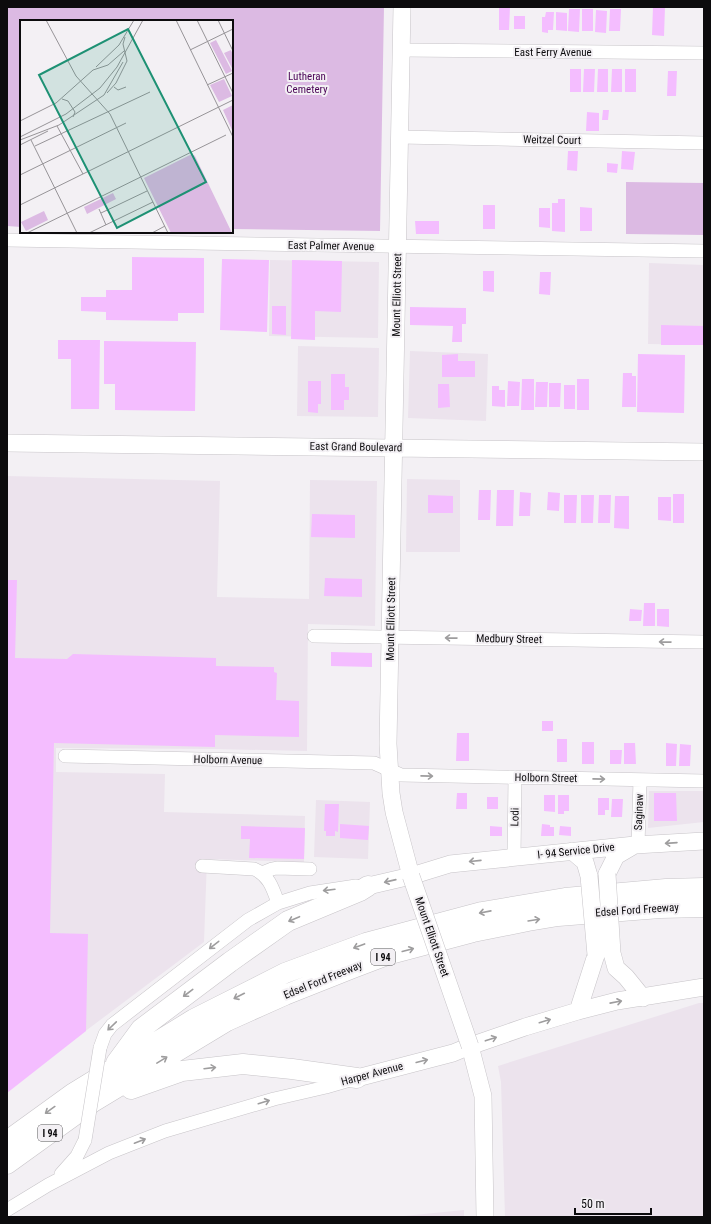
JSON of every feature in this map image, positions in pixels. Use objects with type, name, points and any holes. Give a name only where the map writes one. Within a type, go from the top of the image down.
[{"type":"highway","points":[[111,1070],[140,1029],[230,962],[288,922],[360,891],[368,886]]},
{"type":"highway","name":"Edsel Ford Freeway","points":[[7,1141],[66,1099],[194,1019],[285,973],[366,943],[482,912],[557,900],[666,889],[704,888]]},
{"type":"highway","name":"Edsel Ford Freeway","points":[[7,1164],[93,1102],[227,1021],[292,992],[390,954],[473,932],[558,916],[660,908],[704,907]]},
{"type":"highway","points":[[93,1102],[182,1071],[243,1064],[357,1078]]},
{"type":"main road","name":"Mount Elliott Street","points":[[402,7],[388,744],[391,793],[394,812],[411,876],[470,1046],[482,1096],[486,1217]]},
{"type":"main road","name":"East Grand Boulevard","points":[[7,443],[704,452]]},
{"type":"main road","points":[[578,1010],[604,954],[607,874],[616,856],[637,845],[704,841]]},
{"type":"main road","name":"I- 94 Service Drive","points":[[514,857],[637,845]]},
{"type":"main road","points":[[572,851],[585,862],[604,954],[626,977],[643,998]]},
{"type":"main road","name":"Harper Avenue","points":[[368,886],[411,876],[450,864],[514,857]]},
{"type":"main road","name":"Harper Avenue","points":[[357,1078],[453,1053],[578,1010],[697,987],[704,987]]},
{"type":"street","name":"East Ferry Avenue","points":[[402,50],[704,53]]},
{"type":"street","name":"Weitzel Court","points":[[400,137],[704,143]]},
{"type":"street","name":"East Palmer Avenue","points":[[7,240],[704,251]]},
{"type":"street","name":"Medbury Street","points":[[314,636],[704,642]]},
{"type":"street","name":"Holborn Avenue","points":[[65,756],[374,762],[390,769]]},
{"type":"street","name":"Holborn Street","points":[[390,769],[401,775],[704,781]]},
{"type":"street","name":"Lodi","points":[[514,857],[516,777]]},
{"type":"street","name":"Saginaw","points":[[637,845],[640,780]]},
{"type":"street","points":[[202,866],[254,869],[262,873],[270,883],[278,903]]},
{"type":"street","points":[[262,873],[277,868],[310,869]]},
{"type":"street","name":"Harper Avenue","points":[[48,1185],[70,1165],[81,1149],[85,1140],[100,1048],[105,1034],[112,1025],[238,927],[278,903],[310,893],[360,885],[368,886]]},
{"type":"street","name":"Harper Avenue","points":[[7,1210],[48,1185],[104,1156],[165,1131],[274,1098],[326,1087],[357,1078]]},
{"type":"street","points":[[85,1140],[86,1147],[90,1152],[104,1156]]},
{"type":"shaded area","points":[[270,260],[379,262],[378,338],[269,336]]},
{"type":"shaded area","points":[[649,263],[704,265],[704,345],[648,344]]},
{"type":"shaded area","points":[[298,346],[379,348],[378,417],[297,416]]},
{"type":"shaded area","points":[[410,351],[488,354],[486,421],[408,418]]},
{"type":"shaded area","points":[[7,476],[220,481],[217,597],[309,599],[310,480],[377,481],[375,626],[308,624],[307,751],[56,748],[56,772],[165,774],[164,812],[305,816],[304,862],[207,859],[204,942],[7,1090]]},
{"type":"shaded area","points":[[407,479],[460,480],[460,552],[406,552]]},
{"type":"shaded area","points":[[649,791],[704,791],[704,822],[648,828]]},
{"type":"shaded area","points":[[316,800],[370,802],[368,859],[314,857]]},
{"type":"shaded area","points":[[699,1003],[704,1003],[704,1217],[505,1217],[501,1082],[498,1066]]},
{"type":"shaded area","points":[[464,1210],[464,1217],[394,1217]]},
{"type":"green space","name":"Lutheran Cemetery","points":[[7,7],[384,7],[380,231],[233,229],[233,20],[20,20],[20,227],[7,226]]},
{"type":"green space","points":[[626,182],[704,183],[704,235],[626,234]]},
{"type":"building","points":[[499,7],[510,7],[509,30],[499,30]]},
{"type":"building","points":[[653,7],[665,7],[664,36],[652,35]]},
{"type":"building","points":[[569,9],[580,9],[579,32],[568,31]]},
{"type":"building","points":[[582,9],[593,9],[593,31],[582,31]]},
{"type":"building","points":[[610,9],[621,9],[620,31],[609,31]]},
{"type":"building","points":[[596,10],[607,11],[606,33],[595,32]]},
{"type":"building","points":[[546,12],[554,12],[553,30],[548,30],[548,33],[542,32],[542,17],[545,17]]},
{"type":"building","points":[[556,12],[567,13],[567,31],[556,30]]},
{"type":"building","points":[[514,16],[525,16],[525,29],[514,29]]},
{"type":"building","points":[[570,69],[581,69],[581,92],[570,92]]},
{"type":"building","points":[[584,69],[595,69],[594,92],[583,92]]},
{"type":"building","points":[[598,69],[608,69],[608,92],[597,92]]},
{"type":"building","points":[[612,69],[622,69],[622,92],[611,92]]},
{"type":"building","points":[[625,69],[636,69],[636,92],[625,92]]},
{"type":"building","points":[[668,71],[677,71],[676,96],[667,96]]},
{"type":"building","points":[[603,110],[609,110],[608,120],[602,120]]},
{"type":"building","points":[[587,112],[599,113],[599,131],[586,131]]},
{"type":"building","points":[[568,151],[578,151],[577,171],[567,170]]},
{"type":"building","points":[[622,151],[635,152],[633,170],[621,169]]},
{"type":"building","points":[[607,163],[618,164],[617,173],[607,172]]},
{"type":"building","points":[[558,199],[565,199],[565,232],[552,231],[552,203],[558,203]]},
{"type":"building","points":[[483,205],[495,205],[495,229],[483,229]]},
{"type":"building","points":[[580,207],[592,208],[592,231],[580,231]]},
{"type":"building","points":[[539,208],[550,208],[550,228],[539,227]]},
{"type":"building","points":[[415,221],[439,221],[439,234],[416,234]]},
{"type":"building","points":[[132,257],[204,258],[204,313],[178,313],[178,321],[106,320],[106,312],[81,311],[81,297],[106,297],[106,290],[132,290]]},
{"type":"building","points":[[222,259],[269,260],[267,332],[220,330]]},
{"type":"building","points":[[292,260],[342,261],[341,312],[315,311],[315,340],[291,339]]},
{"type":"building","points":[[483,271],[494,271],[494,292],[483,291]]},
{"type":"building","points":[[540,272],[551,272],[550,295],[539,294]]},
{"type":"building","points":[[272,306],[286,306],[286,335],[272,334]]},
{"type":"building","points":[[410,307],[466,308],[466,324],[462,324],[462,342],[452,342],[453,326],[410,325]]},
{"type":"building","points":[[661,325],[704,326],[704,345],[661,345]]},
{"type":"building","points":[[58,340],[100,340],[99,409],[71,409],[71,359],[58,359]]},
{"type":"building","points":[[104,341],[196,342],[195,411],[115,410],[115,384],[104,384]]},
{"type":"building","points":[[458,354],[458,361],[475,361],[475,377],[442,377],[442,355]]},
{"type":"building","points":[[638,354],[685,355],[684,413],[637,412]]},
{"type":"building","points":[[623,373],[632,373],[632,376],[636,376],[636,407],[622,407]]},
{"type":"building","points":[[331,374],[345,374],[345,387],[349,387],[349,400],[344,400],[344,410],[331,410]]},
{"type":"building","points":[[522,379],[534,379],[534,410],[521,410]]},
{"type":"building","points":[[577,379],[589,379],[589,410],[577,410]]},
{"type":"building","points":[[308,381],[321,381],[321,404],[318,404],[318,413],[308,412]]},
{"type":"building","points":[[508,381],[520,382],[519,406],[507,406]]},
{"type":"building","points":[[536,382],[548,382],[547,407],[535,407]]},
{"type":"building","points":[[549,383],[561,383],[560,407],[549,407]]},
{"type":"building","points":[[438,384],[449,384],[450,407],[438,408]]},
{"type":"building","points":[[564,385],[575,385],[575,409],[564,409]]},
{"type":"building","points":[[492,386],[499,386],[499,390],[505,390],[505,407],[492,406]]},
{"type":"building","points":[[479,490],[491,490],[490,520],[478,520]]},
{"type":"building","points":[[497,490],[514,490],[513,526],[496,526]]},
{"type":"building","points":[[520,492],[531,493],[530,516],[519,516]]},
{"type":"building","points":[[548,492],[560,493],[559,511],[547,510]]},
{"type":"building","points":[[673,494],[684,494],[684,523],[673,523]]},
{"type":"building","points":[[428,495],[453,496],[453,513],[428,513]]},
{"type":"building","points":[[564,495],[577,495],[576,523],[564,523]]},
{"type":"building","points":[[581,495],[594,495],[593,523],[581,523]]},
{"type":"building","points":[[599,495],[611,495],[610,523],[598,523]]},
{"type":"building","points":[[615,496],[629,496],[629,529],[614,528]]},
{"type":"building","points":[[658,497],[671,497],[671,521],[658,520]]},
{"type":"building","points":[[312,514],[355,515],[355,538],[311,537]]},
{"type":"building","points":[[325,578],[362,579],[362,597],[324,596]]},
{"type":"building","points":[[7,580],[17,580],[15,658],[67,659],[73,654],[216,658],[216,666],[274,667],[274,672],[277,673],[276,700],[299,701],[299,737],[215,735],[215,747],[54,743],[50,933],[88,934],[86,1031],[7,1093]]},
{"type":"building","points":[[644,603],[655,603],[655,626],[643,626]]},
{"type":"building","points":[[630,609],[642,610],[641,621],[629,621]]},
{"type":"building","points":[[657,609],[669,609],[669,627],[657,626]]},
{"type":"building","points":[[331,652],[372,653],[372,667],[331,666]]},
{"type":"building","points":[[542,721],[553,721],[553,731],[542,731]]},
{"type":"building","points":[[457,733],[469,733],[469,761],[456,761]]},
{"type":"building","points":[[557,739],[567,739],[567,762],[557,762]]},
{"type":"building","points":[[582,742],[594,742],[594,764],[582,764]]},
{"type":"building","points":[[624,743],[635,743],[636,764],[624,764]]},
{"type":"building","points":[[666,743],[677,744],[676,766],[666,766]]},
{"type":"building","points":[[680,744],[691,745],[690,766],[679,766]]},
{"type":"building","points":[[610,750],[622,750],[621,764],[610,764]]},
{"type":"building","points":[[457,793],[467,793],[467,809],[456,809]]},
{"type":"building","points":[[654,793],[676,793],[677,821],[654,821]]},
{"type":"building","points":[[544,795],[555,795],[555,812],[544,811]]},
{"type":"building","points":[[558,795],[569,795],[569,811],[564,811],[564,814],[558,814]]},
{"type":"building","points":[[487,797],[498,797],[498,809],[487,809]]},
{"type":"building","points":[[598,798],[609,798],[609,810],[605,810],[605,815],[598,815]]},
{"type":"building","points":[[612,799],[623,799],[622,817],[611,817]]},
{"type":"building","points":[[325,804],[339,804],[338,832],[335,831],[335,836],[326,836],[326,831],[324,831]]},
{"type":"building","points":[[340,824],[369,826],[368,840],[340,838]]},
{"type":"building","points":[[542,824],[554,827],[554,836],[541,836]]},
{"type":"building","points":[[241,826],[305,828],[304,859],[249,858],[250,839],[241,839]]},
{"type":"building","points":[[490,826],[502,827],[502,836],[490,836]]},
{"type":"building","points":[[560,826],[571,827],[571,836],[559,835]]}]
